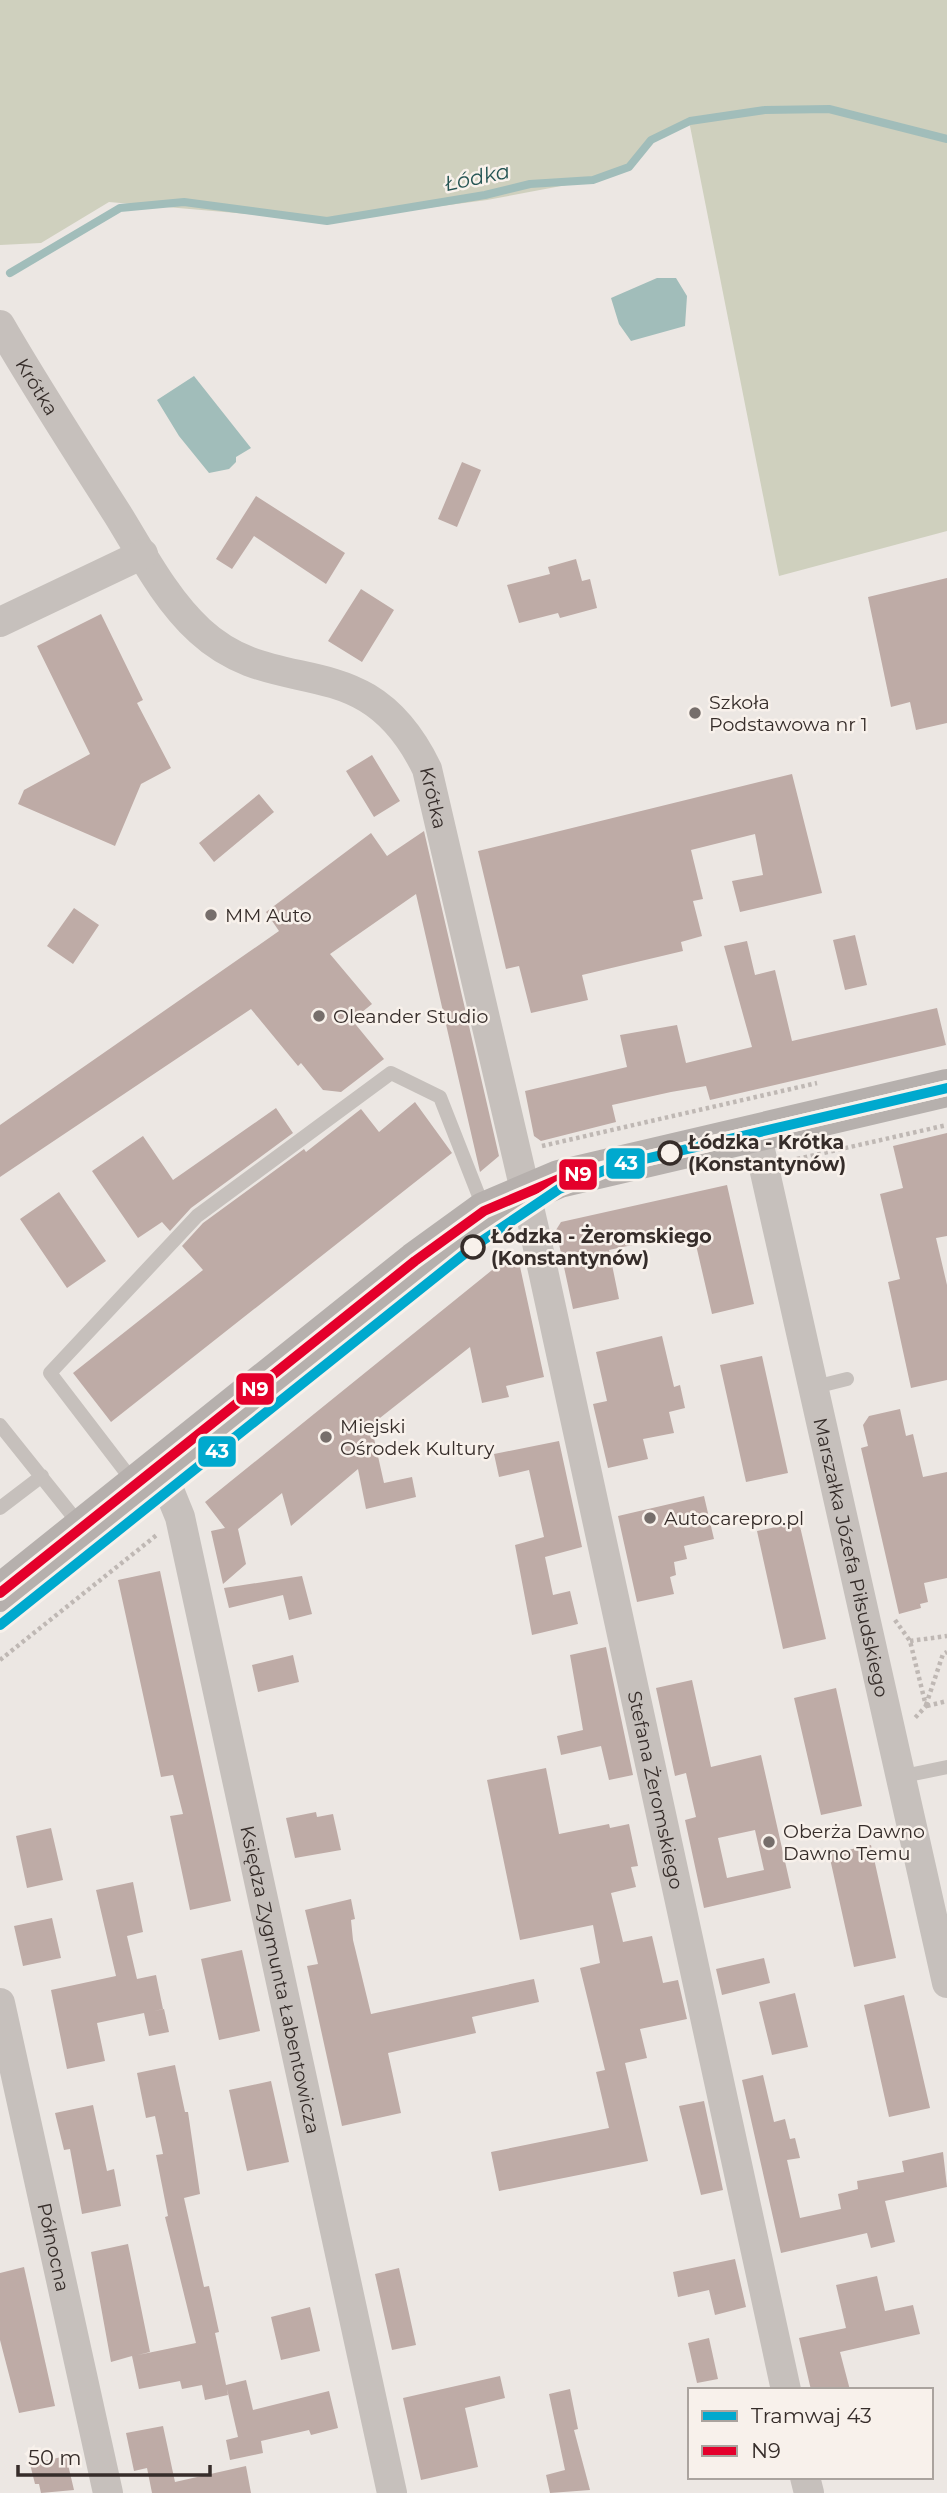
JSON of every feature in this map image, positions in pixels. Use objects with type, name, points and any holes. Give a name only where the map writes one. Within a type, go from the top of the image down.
[{"type":"main road","points":[[0,1593],[415,1261],[484,1211],[520,1175],[559,1179],[947,1088]]},
{"type":"street","name":"Krótka","points":[[0,325],[181,611],[214,643],[246,659],[330,680],[358,691],[395,719],[418,749],[434,786],[520,1175]]},
{"type":"street","points":[[0,622],[143,554]]},
{"type":"street","name":"Marszałka Józefa Piłsudskiego","points":[[756,1132],[815,1387],[913,1774],[946,1973]]},
{"type":"street","name":"Stefana Żeromskiego","points":[[520,1175],[534,1229],[786,2388]]},
{"type":"street","name":"Księdza Zygmunta Łabentowicza","points":[[145,1477],[169,1490],[180,1517],[393,2493]]},
{"type":"street","name":"Północna","points":[[0,2003],[108,2493]]},
{"type":"lane","points":[[145,1477],[50,1373],[197,1216],[391,1073],[440,1097],[484,1211]]},
{"type":"lane","points":[[815,1387],[847,1379]]},
{"type":"lane","points":[[0,1425],[82,1528]]},
{"type":"lane","points":[[0,1508],[42,1476]]},
{"type":"lane","points":[[913,1774],[947,1767]]},
{"type":"path","points":[[520,1175],[529,1149],[830,1080]]},
{"type":"path","points":[[789,1161],[947,1125]]},
{"type":"path","points":[[0,1660],[180,1517]]},
{"type":"path","points":[[891,1614],[911,1641],[926,1706]]},
{"type":"path","points":[[911,1641],[947,1636]]},
{"type":"path","points":[[913,1774],[914,1719],[926,1706],[943,1654],[947,1652]]},
{"type":"path","points":[[926,1706],[947,1701]]},
{"type":"green space","points":[[0,0],[947,0],[947,531],[779,576],[689,121],[651,140],[629,167],[593,180],[487,200],[327,221],[109,202],[41,243],[0,245]]},
{"type":"water","points":[[657,278],[676,278],[687,296],[685,326],[631,341],[619,324],[611,298]]},
{"type":"water","points":[[194,376],[251,448],[236,457],[236,462],[229,469],[209,473],[179,436],[157,400]]},
{"type":"building","points":[[462,462],[481,470],[457,527],[438,519]]},
{"type":"building","points":[[256,496],[345,553],[326,584],[254,536],[232,569],[216,559]]},
{"type":"building","points":[[576,559],[582,581],[590,579],[597,608],[560,618],[558,613],[519,623],[507,585],[550,574],[548,567]]},
{"type":"building","points":[[947,578],[947,723],[916,730],[910,702],[891,707],[868,597]]},
{"type":"building","points":[[361,589],[394,610],[362,662],[328,641]]},
{"type":"building","points":[[101,614],[143,700],[137,703],[171,768],[141,784],[115,846],[18,804],[24,790],[90,754],[37,646]]},
{"type":"building","points":[[372,755],[400,801],[374,817],[346,771]]},
{"type":"building","points":[[792,774],[822,893],[740,912],[732,881],[763,875],[755,834],[691,850],[703,899],[693,901],[702,936],[681,942],[683,951],[582,975],[588,1000],[531,1013],[519,966],[506,969],[478,851]]},
{"type":"building","points":[[259,794],[274,812],[214,862],[199,843]]},
{"type":"building","points":[[424,831],[499,1156],[480,1172],[416,894],[330,954],[372,1004],[352,1020],[384,1059],[341,1092],[323,1090],[301,1063],[298,1066],[251,1009],[0,1177],[0,1125],[279,931],[266,912],[371,833],[387,856]]},
{"type":"building","points":[[74,908],[99,925],[73,964],[47,946]]},
{"type":"building","points":[[855,935],[867,985],[845,990],[833,940]]},
{"type":"building","points":[[747,941],[755,975],[775,970],[792,1041],[937,1008],[946,1045],[710,1100],[706,1086],[612,1105],[616,1122],[541,1141],[534,1136],[525,1091],[627,1067],[620,1035],[677,1025],[686,1063],[752,1047],[724,946]]},
{"type":"building","points":[[415,1102],[452,1153],[111,1422],[73,1373],[203,1270],[182,1246],[203,1223],[304,1149],[306,1152],[361,1109],[379,1132]]},
{"type":"building","points":[[276,1108],[293,1133],[191,1208],[170,1231],[162,1222],[138,1238],[92,1171],[143,1136],[173,1180]]},
{"type":"building","points":[[947,1133],[947,1236],[936,1238],[947,1285],[947,1380],[911,1388],[888,1282],[900,1279],[880,1194],[903,1188],[893,1146]]},
{"type":"building","points":[[727,1185],[754,1304],[712,1314],[693,1232],[609,1250],[619,1299],[573,1309],[556,1230],[561,1222]]},
{"type":"building","points":[[59,1192],[106,1261],[67,1288],[20,1219]]},
{"type":"building","points":[[507,1258],[519,1262],[544,1377],[506,1386],[509,1397],[482,1403],[470,1347],[371,1425],[384,1483],[412,1477],[416,1497],[366,1509],[358,1469],[291,1526],[282,1493],[238,1529],[246,1564],[223,1584],[211,1531],[225,1528],[205,1502]]},
{"type":"building","points":[[662,1336],[674,1387],[680,1385],[685,1408],[669,1412],[674,1433],[643,1439],[648,1459],[608,1468],[593,1404],[607,1401],[596,1352]]},
{"type":"building","points":[[762,1356],[788,1473],[746,1482],[720,1365]]},
{"type":"building","points":[[900,1409],[906,1436],[913,1434],[923,1477],[947,1472],[947,1578],[924,1583],[928,1602],[920,1604],[921,1608],[899,1614],[861,1448],[868,1446],[863,1425],[869,1416]]},
{"type":"building","points":[[559,1441],[582,1547],[545,1557],[553,1595],[570,1591],[578,1624],[532,1635],[515,1545],[544,1537],[529,1470],[499,1477],[494,1454]]},
{"type":"building","points":[[704,1496],[714,1539],[684,1546],[687,1559],[674,1562],[676,1575],[670,1577],[674,1594],[637,1602],[618,1516]]},
{"type":"building","points":[[799,1522],[826,1639],[783,1649],[757,1531]]},
{"type":"building","points":[[160,1571],[231,1901],[190,1910],[170,1816],[183,1814],[173,1775],[161,1777],[118,1580]]},
{"type":"building","points":[[302,1576],[312,1614],[289,1620],[283,1595],[229,1608],[224,1588]]},
{"type":"building","points":[[606,1647],[633,1775],[609,1780],[601,1746],[561,1755],[557,1736],[583,1730],[570,1655]]},
{"type":"building","points":[[293,1655],[299,1682],[258,1692],[252,1665]]},
{"type":"building","points":[[692,1680],[711,1767],[761,1755],[791,1888],[704,1908],[685,1820],[696,1817],[686,1773],[675,1776],[656,1688]],"holes":[[[755,1830],[764,1870],[727,1878],[718,1838]]]},
{"type":"building","points":[[836,1688],[862,1806],[821,1815],[794,1698]]},
{"type":"building","points":[[546,1768],[559,1834],[609,1824],[610,1828],[629,1824],[638,1866],[631,1867],[636,1887],[611,1893],[623,1942],[652,1936],[663,1983],[678,1980],[687,2019],[640,2029],[647,2058],[625,2063],[648,2161],[499,2191],[491,2152],[609,2128],[596,2072],[605,2070],[580,1968],[600,1963],[593,1925],[520,1940],[487,1780]]},
{"type":"building","points":[[316,1812],[317,1817],[333,1814],[341,1850],[295,1858],[286,1818]]},
{"type":"building","points":[[51,1828],[63,1880],[27,1888],[16,1836]]},
{"type":"building","points":[[871,1845],[896,1958],[854,1967],[829,1854]]},
{"type":"building","points":[[133,1882],[143,1932],[127,1936],[137,1979],[156,1975],[163,2009],[154,2011],[164,2009],[169,2032],[149,2036],[144,2013],[97,2023],[105,2061],[67,2069],[51,1990],[116,1976],[96,1890]]},
{"type":"building","points":[[351,1899],[355,1919],[351,1920],[353,1940],[371,2014],[534,1979],[539,2002],[472,2017],[476,2033],[388,2053],[401,2113],[342,2126],[307,1966],[318,1964],[305,1910]]},
{"type":"building","points":[[52,1918],[61,1958],[23,1966],[14,1926]]},
{"type":"building","points":[[242,1950],[260,2031],[219,2040],[201,1959]]},
{"type":"building","points":[[764,1958],[770,1983],[722,1995],[716,1969]]},
{"type":"building","points":[[795,1993],[808,2047],[772,2055],[759,2002]]},
{"type":"building","points":[[904,1995],[930,2108],[889,2117],[864,2005]]},
{"type":"building","points":[[175,2065],[185,2112],[188,2112],[200,2194],[184,2198],[204,2287],[209,2286],[226,2385],[246,2380],[253,2410],[329,2391],[338,2428],[311,2435],[309,2430],[261,2441],[263,2453],[230,2460],[226,2440],[238,2437],[227,2389],[228,2395],[205,2400],[202,2385],[182,2389],[180,2381],[139,2389],[132,2356],[111,2362],[91,2252],[128,2244],[150,2352],[138,2355],[196,2343],[165,2217],[168,2216],[156,2155],[163,2154],[155,2116],[146,2118],[137,2073]]},
{"type":"building","points":[[763,2075],[774,2122],[785,2119],[790,2139],[795,2138],[800,2158],[787,2160],[800,2218],[841,2209],[838,2194],[858,2189],[857,2181],[904,2172],[902,2161],[943,2152],[947,2187],[885,2201],[895,2242],[871,2248],[867,2233],[781,2253],[742,2080]]},
{"type":"building","points":[[271,2081],[289,2162],[247,2171],[229,2090]]},
{"type":"building","points":[[704,2101],[723,2190],[701,2195],[679,2106]]},
{"type":"building","points":[[93,2105],[107,2171],[114,2169],[121,2206],[82,2214],[70,2149],[64,2150],[55,2113]]},
{"type":"building","points":[[735,2259],[746,2307],[715,2315],[709,2290],[678,2297],[673,2272]]},
{"type":"building","points":[[24,2267],[55,2406],[19,2413],[0,2340],[0,2273]]},
{"type":"building","points":[[399,2268],[416,2345],[392,2350],[375,2274]]},
{"type":"building","points":[[877,2276],[885,2311],[913,2305],[920,2334],[840,2352],[849,2388],[811,2388],[799,2338],[846,2328],[836,2285]]},
{"type":"building","points":[[310,2307],[320,2351],[281,2360],[271,2317]]},
{"type":"building","points":[[709,2338],[718,2379],[697,2383],[688,2343]]},
{"type":"building","points":[[500,2376],[505,2398],[465,2408],[478,2467],[421,2480],[403,2398]]},
{"type":"building","points":[[570,2389],[578,2429],[574,2430],[590,2490],[550,2493],[546,2475],[565,2470],[549,2394]]},
{"type":"building","points":[[163,2426],[175,2482],[246,2466],[251,2493],[152,2493],[147,2468],[134,2471],[126,2433]]},
{"type":"building","points":[[66,2456],[74,2490],[41,2493],[39,2484],[35,2484],[30,2464]]},
{"type":"waterway","name":"Łódka","points":[[10,273],[120,208],[184,202],[327,221],[485,195],[530,184],[593,180],[629,167],[651,140],[690,121],[765,110],[829,109],[947,139]]},
{"type":"tram line","name":"43","points":[[0,1625],[473,1247],[559,1189],[615,1166],[947,1088]]},
{"type":"transit line","name":"N9","points":[[0,1593],[415,1261],[484,1211],[559,1179],[947,1088]]},
{"type":"place","name":"Szkoła Podstawowa nr 1","points":[[695,713]]},
{"type":"place","name":"MM Auto","points":[[211,915]]},
{"type":"place","name":"Oleander Studio","points":[[319,1016]]},
{"type":"place","name":"Łódzka - Krótka (Konstantynów)","points":[[670,1153]]},
{"type":"place","name":"Łódzka - Żeromskiego (Konstantynów)","points":[[473,1247]]},
{"type":"place","name":"Miejski Ośrodek Kultury","points":[[326,1437]]},
{"type":"place","name":"Autocarepro.pl","points":[[650,1518]]},
{"type":"place","name":"Oberża Dawno Dawno Temu","points":[[769,1842]]}]
